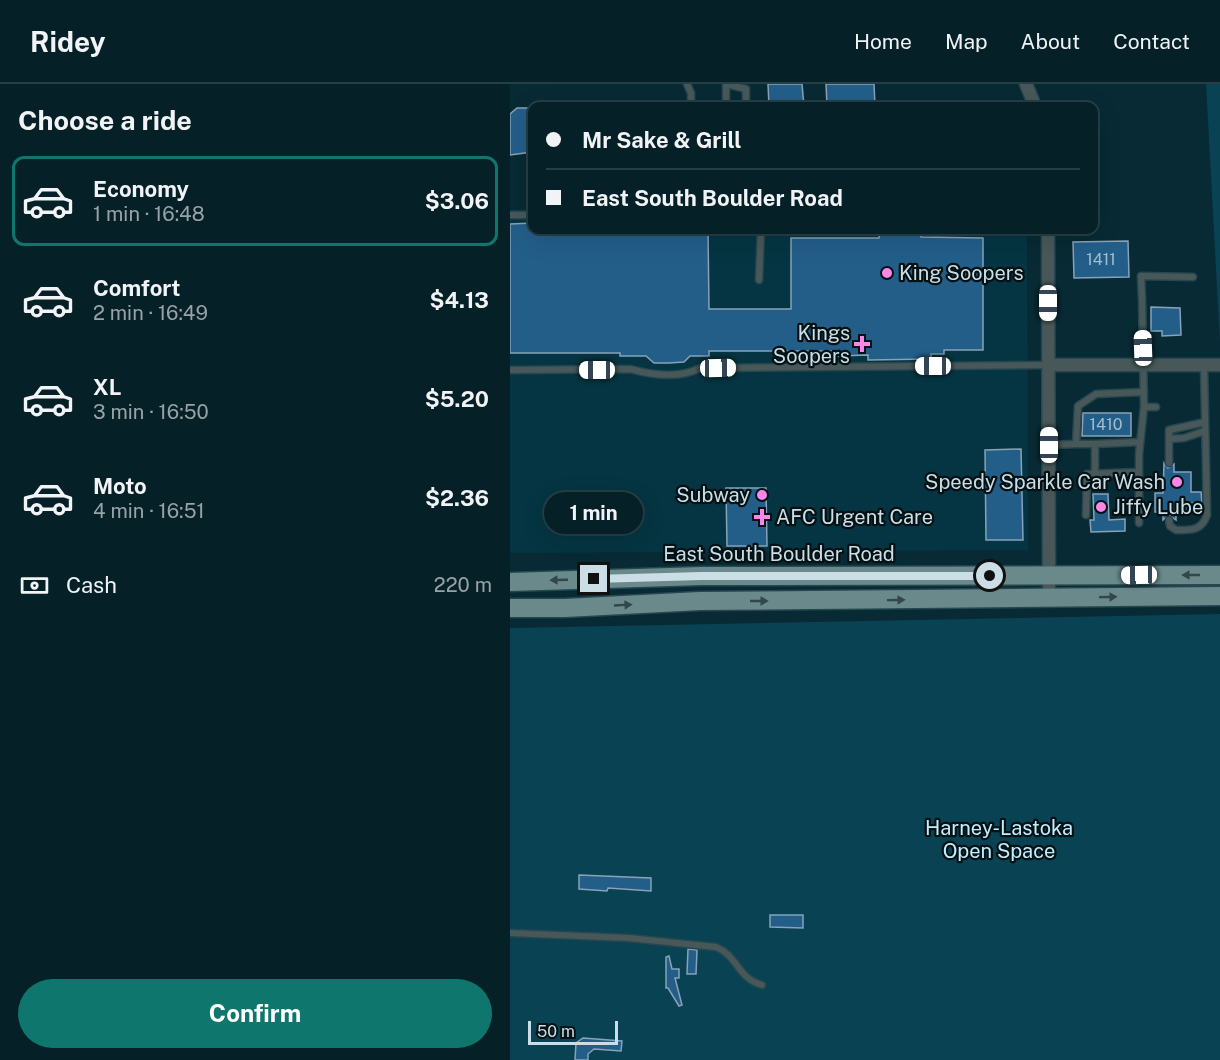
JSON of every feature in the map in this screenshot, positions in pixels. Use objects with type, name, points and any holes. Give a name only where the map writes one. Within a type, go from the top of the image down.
[{"type":"main road","name":"East South Boulder Road","points":[[510,582],[701,576],[1220,575]]},
{"type":"main road","points":[[510,608],[565,608],[700,601],[1220,596]]},
{"type":"street","points":[[1026,84],[1033,102]]},
{"type":"street","points":[[1048,234],[1049,598]]},
{"type":"street","points":[[1049,365],[1220,365]]},
{"type":"lane","points":[[687,84],[691,93],[691,102]]},
{"type":"lane","points":[[726,102],[726,84],[746,89],[746,102]]},
{"type":"lane","points":[[510,215],[528,215]]},
{"type":"lane","points":[[759,280],[760,234]]},
{"type":"lane","points":[[1139,523],[1140,442],[1144,407],[1142,276],[1193,276]]},
{"type":"lane","points":[[510,370],[630,369],[647,374],[688,374],[700,368],[1049,365]]},
{"type":"lane","points":[[1169,520],[1170,526],[1176,530],[1197,529],[1204,523],[1207,515],[1204,365]]},
{"type":"lane","points":[[1076,444],[1077,406],[1096,394],[1144,392]]},
{"type":"lane","points":[[1144,407],[1156,407]]},
{"type":"lane","points":[[1169,463],[1169,430],[1205,422]]},
{"type":"lane","points":[[1169,439],[1184,438],[1206,431]]},
{"type":"lane","points":[[1049,445],[1140,442]]},
{"type":"lane","points":[[1095,444],[1095,473]]},
{"type":"lane","points":[[1086,514],[1087,474],[1139,472]]},
{"type":"lane","points":[[510,933],[629,938],[716,947],[728,952],[742,975],[750,982],[762,985]]},
{"type":"shaded area","points":[[510,210],[528,210],[528,234],[1027,234],[1028,550],[510,553]]},
{"type":"green space","points":[[1206,84],[1220,84],[1220,342]]},
{"type":"green space","name":"Harney-Lastoka Open Space","points":[[1220,614],[1220,1060],[510,1060],[510,628]]},
{"type":"building","points":[[768,84],[802,84],[804,102],[769,102]]},
{"type":"building","points":[[826,84],[874,84],[875,102],[827,102]]},
{"type":"building","points":[[517,108],[528,108],[528,153],[510,155],[510,114]]},
{"type":"building","points":[[528,223],[528,234],[708,234],[709,309],[791,309],[791,238],[879,238],[880,234],[921,234],[921,237],[983,238],[983,350],[944,350],[944,354],[931,354],[931,359],[868,360],[868,355],[838,356],[838,351],[709,351],[709,356],[690,356],[684,362],[669,363],[654,363],[646,356],[620,356],[620,353],[510,353],[510,224]]},
{"type":"building","points":[[1128,241],[1129,277],[1074,278],[1073,242]]},
{"type":"building","points":[[1151,307],[1180,308],[1181,335],[1162,336],[1162,331],[1151,331]]},
{"type":"building","points":[[1083,413],[1131,413],[1131,436],[1082,436]]},
{"type":"building","points":[[1021,449],[1023,540],[986,540],[985,450]]},
{"type":"building","name":"Speedy Sparkle Car Wash","points":[[1164,463],[1168,468],[1174,464],[1174,472],[1191,472],[1191,492],[1201,492],[1202,503],[1190,503],[1190,513],[1176,513],[1176,520],[1169,515],[1163,520],[1163,512],[1155,512],[1155,493],[1163,493]]},
{"type":"building","points":[[726,488],[766,488],[767,546],[727,546]]},
{"type":"building","name":"Jiffy Lube","points":[[1093,494],[1108,494],[1109,520],[1125,519],[1125,531],[1091,532],[1090,520],[1094,520]]},
{"type":"building","points":[[579,875],[651,878],[651,891],[608,888],[607,891],[579,889]]},
{"type":"building","points":[[770,915],[803,915],[803,928],[770,927]]},
{"type":"building","points":[[688,949],[697,950],[696,974],[687,974]]},
{"type":"building","points":[[669,956],[672,969],[679,969],[679,978],[675,978],[682,1005],[679,1006],[666,988],[666,957]]},
{"type":"building","points":[[583,1038],[622,1041],[621,1051],[594,1049],[588,1054],[588,1060],[575,1060],[576,1043]]},
{"type":"place","name":"King Soopers","points":[[887,273]]},
{"type":"place","name":"Kings Soopers","points":[[862,344]]},
{"type":"place","name":"Speedy Sparkle Car Wash","points":[[1177,482]]},
{"type":"place","name":"Subway","points":[[762,495]]},
{"type":"place","name":"Jiffy Lube","points":[[1101,507]]},
{"type":"place","name":"AFC Urgent Care","points":[[762,517]]},
{"type":"route","points":[[594,579],[701,576],[990,576]]}]
